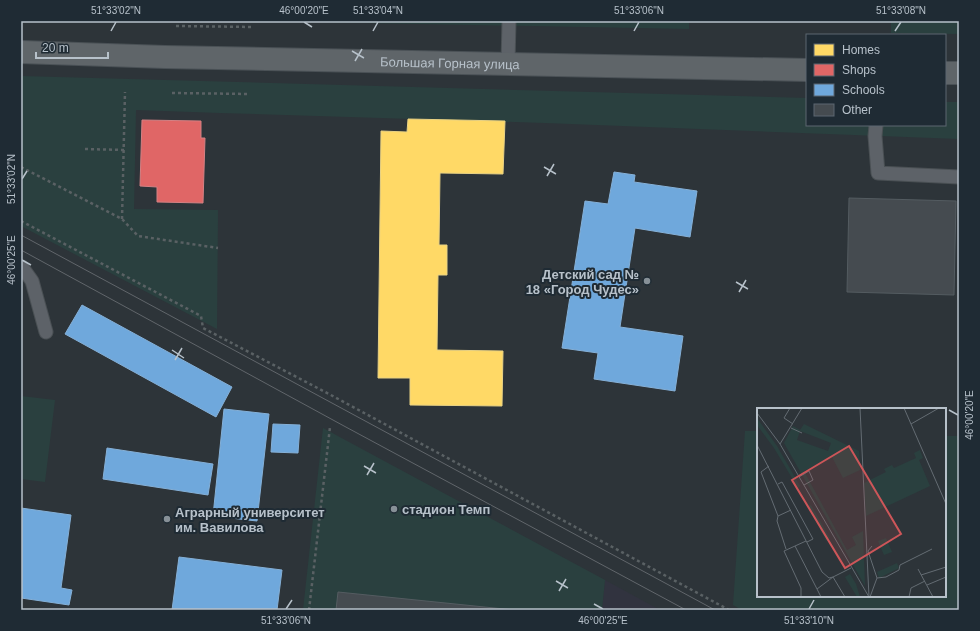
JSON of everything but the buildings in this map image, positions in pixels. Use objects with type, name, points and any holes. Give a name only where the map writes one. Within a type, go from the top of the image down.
[{"type":"main road","name":"Большая Горная улица","points":[[21,52],[173,57],[806,70]]},
{"type":"main road","points":[[946,73],[959,73]]},
{"type":"lane","points":[[508,63],[509,21]]},
{"type":"lane","points":[[876,126],[875,136],[878,174],[959,177]]},
{"type":"lane","points":[[21,267],[32,282],[46,332]]},
{"type":"path","points":[[176,26],[253,27]]},
{"type":"path","points":[[122,218],[125,92]]},
{"type":"path","points":[[172,93],[249,94]]},
{"type":"path","points":[[85,149],[124,150]]},
{"type":"path","points":[[21,167],[122,218],[138,236],[218,248]]},
{"type":"path","points":[[21,221],[201,316],[203,328],[729,610]]},
{"type":"path","points":[[309,610],[330,427]]},
{"type":"shaded area","points":[[605,580],[660,610],[602,610]]},
{"type":"green space","points":[[314,21],[689,21],[689,29],[315,22]]},
{"type":"green space","points":[[891,21],[959,21],[959,34],[891,33]]},
{"type":"green space","points":[[21,76],[806,98],[806,126],[946,126],[946,102],[959,102],[959,139],[545,123],[136,110],[134,209],[218,210],[217,329],[21,226]]},
{"type":"green space","points":[[21,396],[55,400],[45,482],[21,479]]},
{"type":"green space","name":"стадион Темп","points":[[323,428],[605,580],[602,610],[303,610]]},
{"type":"green space","points":[[745,431],[757,431],[757,597],[946,597],[946,436],[959,436],[959,610],[742,610],[733,605]]},
{"type":"tram line","points":[[21,235],[715,610]]},
{"type":"tram line","points":[[21,250],[686,610]]},
{"type":"place","name":"Детский сад № 18 «Город Чудес»","points":[[647,281]]},
{"type":"place","name":"стадион Темп","points":[[394,509]]},
{"type":"place","name":"Аграрный университет им. Вавилова","points":[[167,519]]}]
